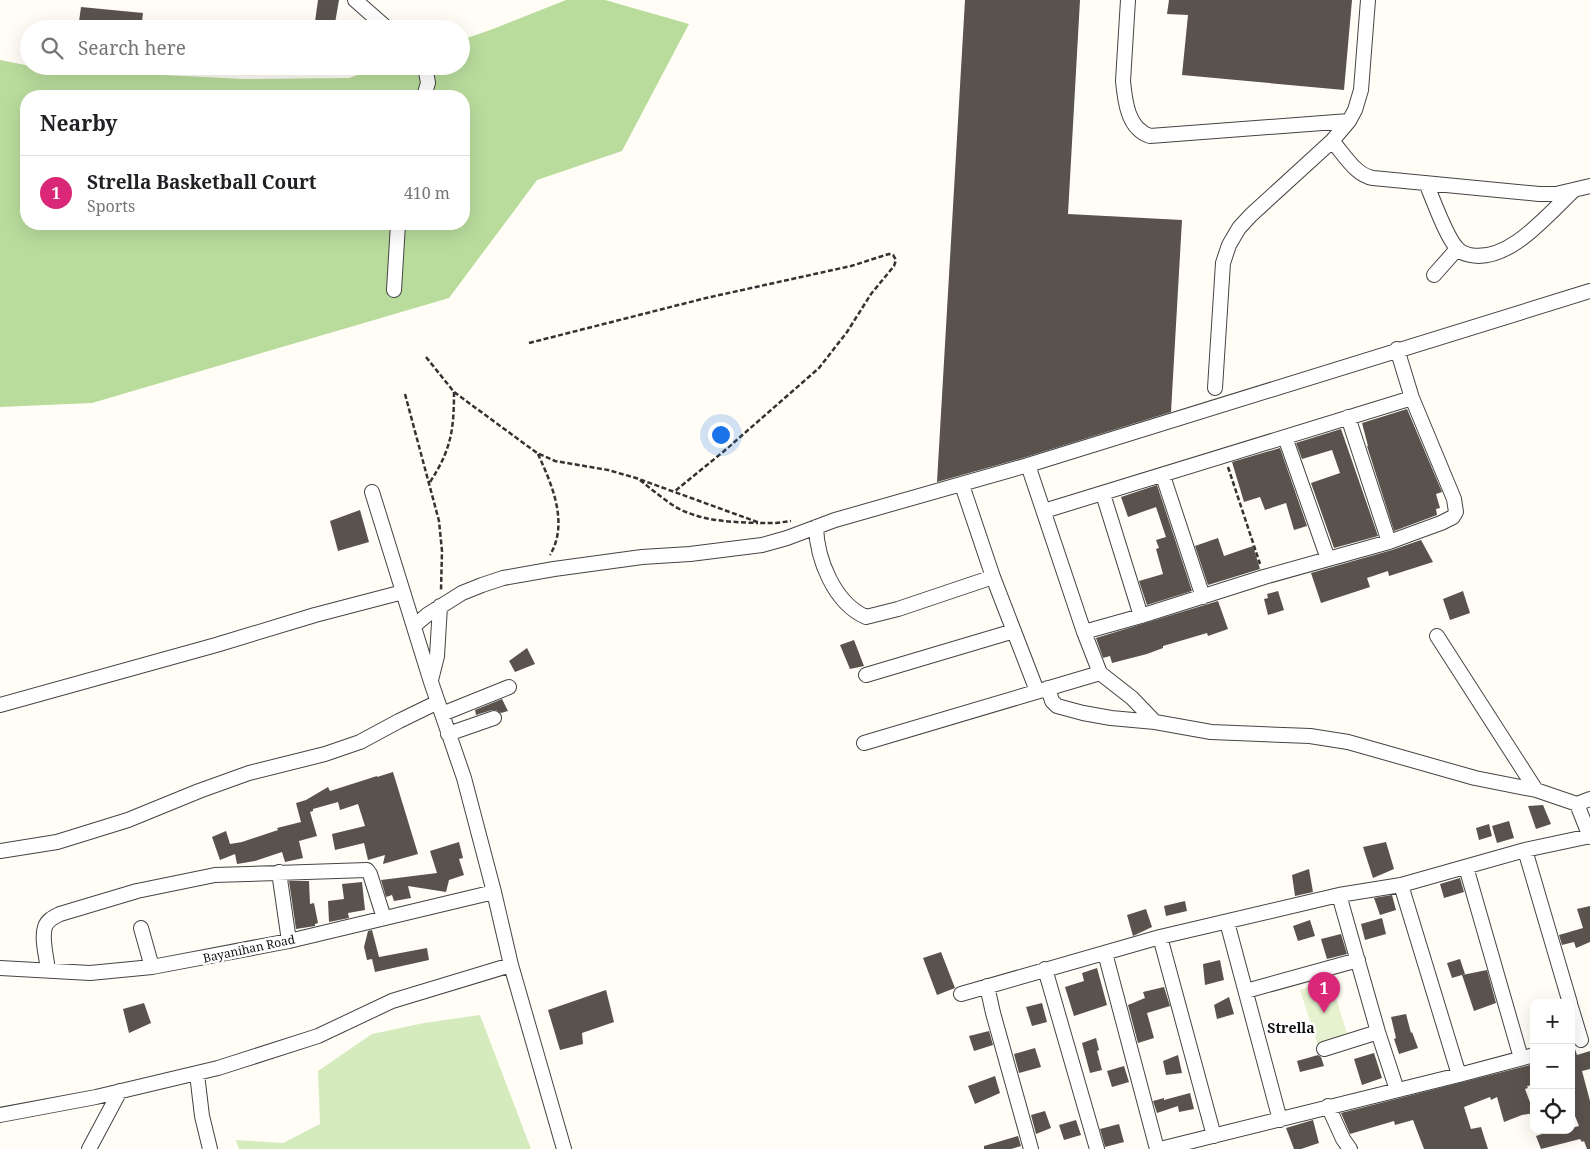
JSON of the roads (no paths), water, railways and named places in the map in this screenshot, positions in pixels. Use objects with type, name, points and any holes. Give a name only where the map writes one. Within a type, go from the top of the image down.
[{"type":"street","points":[[355,0],[378,20]]},
{"type":"street","points":[[1128,0],[1123,81],[1124,94],[1132,120],[1136,128],[1143,133],[1150,136],[1349,121]]},
{"type":"street","points":[[1215,388],[1223,263],[1228,245],[1239,228],[1251,215],[1332,141],[1349,121],[1355,110],[1361,90],[1368,0]]},
{"type":"street","points":[[426,90],[428,83],[427,75]]},
{"type":"street","points":[[1332,141],[1359,173],[1366,177],[1540,194],[1556,194],[1590,186]]},
{"type":"street","points":[[1426,183],[1450,239],[1457,249],[1466,254],[1477,256],[1492,255],[1510,247],[1574,191]]},
{"type":"street","points":[[394,290],[398,230]]},
{"type":"street","points":[[1434,275],[1457,249]]},
{"type":"street","points":[[414,626],[440,606],[482,584],[534,573],[642,557],[740,549],[787,538],[816,526],[1028,465],[1590,290]]},
{"type":"street","points":[[1084,632],[1264,577],[1389,542],[1453,518],[1456,512],[1454,499],[1412,398],[1397,350]]},
{"type":"street","points":[[1044,511],[1163,476],[1224,454],[1412,398]]},
{"type":"street","points":[[1348,417],[1389,542]]},
{"type":"street","points":[[1285,437],[1328,559]]},
{"type":"street","points":[[1028,465],[1084,632],[1100,673],[1132,698],[1155,722]]},
{"type":"street","points":[[1163,476],[1203,597]]},
{"type":"street","points":[[961,994],[1160,938],[1339,895],[1401,885],[1525,850],[1590,837],[1584,802],[1475,778],[1348,742],[1310,736],[1211,732],[1155,722],[1111,718],[1061,708],[1052,701],[1043,689],[1014,631],[993,577],[962,485]]},
{"type":"street","points":[[372,492],[431,682],[464,778],[511,965],[564,1149]]},
{"type":"street","points":[[1103,494],[1141,616]]},
{"type":"street","points":[[816,526],[818,545],[831,580],[842,598],[861,615],[866,617],[898,609],[993,577]]},
{"type":"street","points":[[0,705],[403,592]]},
{"type":"street","points":[[431,682],[437,656],[440,606]]},
{"type":"street","points":[[866,676],[1014,631]]},
{"type":"street","points":[[1437,636],[1536,790]]},
{"type":"street","points":[[864,743],[1100,673]]},
{"type":"street","points":[[0,851],[57,842],[128,820],[199,791],[249,774],[325,754],[360,742],[399,721],[509,687]]},
{"type":"street","points":[[448,734],[494,718]]},
{"type":"street","points":[[1525,850],[1569,999]]},
{"type":"street","points":[[1105,953],[1159,1149],[1214,1136],[1528,1056],[1466,867]]},
{"type":"street","points":[[48,971],[45,926],[50,919],[60,914],[159,885],[215,875],[367,870],[384,918]]},
{"type":"street","points":[[279,872],[289,941]]},
{"type":"street","points":[[1401,885],[1459,1075]]},
{"type":"street","name":"Bayanihan Road","points":[[0,968],[90,973],[152,968],[289,941],[494,892]]},
{"type":"street","points":[[1339,895],[1378,1032],[1397,1090]]},
{"type":"street","points":[[1227,922],[1280,1120]]},
{"type":"street","points":[[141,928],[152,968]]},
{"type":"street","points":[[1160,938],[1214,1136]]},
{"type":"street","points":[[1246,991],[1358,960]]},
{"type":"street","points":[[0,1115],[197,1074],[318,1036],[392,1001],[511,965]]},
{"type":"street","points":[[1045,969],[1097,1149]]},
{"type":"street","points":[[987,986],[1032,1149]]},
{"type":"street","points":[[1575,1020],[1581,1040]]},
{"type":"street","points":[[1324,1049],[1378,1032]]},
{"type":"street","points":[[197,1074],[202,1116],[210,1149]]},
{"type":"street","points":[[90,1149],[120,1091]]},
{"type":"street","points":[[1328,1106],[1342,1138],[1350,1149]]},
{"type":"place","name":"Strella Basketball Court","points":[[1324,1013]]},
{"type":"district","name":"Strella","points":[[1291,1028]]}]
